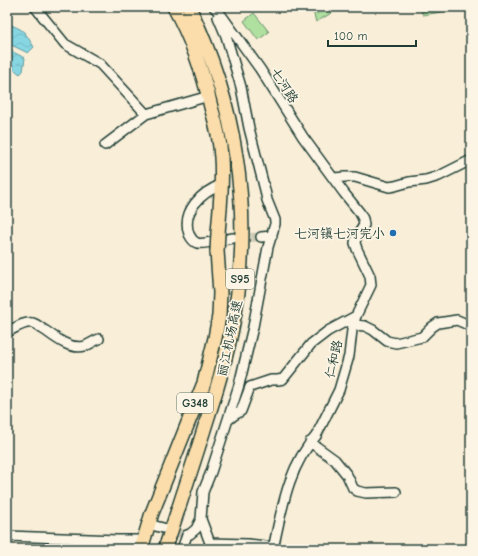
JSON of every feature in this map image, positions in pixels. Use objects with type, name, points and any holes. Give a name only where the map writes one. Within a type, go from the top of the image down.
[{"type":"highway","name":"G348","points":[[142,544],[148,524],[204,383],[215,338],[220,305],[217,251],[222,168],[220,147],[209,96],[194,52],[174,7]]},
{"type":"highway","name":"丽江机场高速","points":[[165,549],[222,374],[235,313],[240,282],[242,253],[240,190],[230,122],[213,64],[189,7]]},
{"type":"highway","name":"丽江机场高速","points":[[174,549],[230,376],[244,314],[250,253],[251,224],[249,194],[238,120],[221,62],[209,30],[198,7]]},
{"type":"street","points":[[35,7],[65,44],[100,64],[146,114]]},
{"type":"street","points":[[182,549],[187,535],[196,529],[201,518],[203,492],[228,420],[247,355],[268,247],[275,224],[275,220],[267,200],[240,87],[226,36],[214,7]]},
{"type":"street","name":"七河路","points":[[214,7],[260,69],[303,137],[334,178]]},
{"type":"street","points":[[105,145],[146,114],[209,96]]},
{"type":"street","points":[[334,178],[355,177],[389,186],[395,186],[439,176],[471,160]]},
{"type":"street","name":"仁和路","points":[[274,548],[282,506],[290,482],[301,456],[316,436],[339,390],[349,356],[356,316],[370,288],[370,276],[355,243],[364,222],[360,213],[334,178]]},
{"type":"street","points":[[221,185],[205,193],[194,205],[188,219],[188,232],[192,240],[199,243],[233,238]]},
{"type":"street","points":[[262,238],[272,236]]},
{"type":"street","points":[[228,420],[241,411],[250,387],[271,380],[284,379],[311,344],[328,331],[356,316]]},
{"type":"street","points":[[354,325],[365,326],[373,330],[387,341],[396,343],[422,337],[438,323],[457,320],[471,326]]},
{"type":"street","points":[[7,332],[26,323],[33,323],[68,345],[82,346],[99,339]]},
{"type":"street","points":[[310,442],[335,460],[347,475],[353,488],[357,491],[366,493],[396,492]]},
{"type":"street","points":[[201,518],[210,543],[248,544],[274,548]]},
{"type":"street","points":[[148,524],[162,528]]},
{"type":"street","points":[[7,536],[117,540],[142,544]]},
{"type":"green space","points":[[312,7],[349,7],[340,8],[316,22]]},
{"type":"green space","points":[[419,7],[466,7],[466,8],[423,15]]},
{"type":"green space","points":[[254,13],[269,32],[258,40],[244,21]]},
{"type":"water","points":[[7,23],[25,33],[34,47],[28,53],[7,43]]},
{"type":"water","points":[[7,49],[25,58],[23,71],[20,74],[7,64]]},
{"type":"tunnel","points":[[237,238],[261,237]]},
{"type":"tunnel","points":[[166,529],[187,535]]},
{"type":"place","name":"七河镇七河完小","points":[[393,233]]}]
